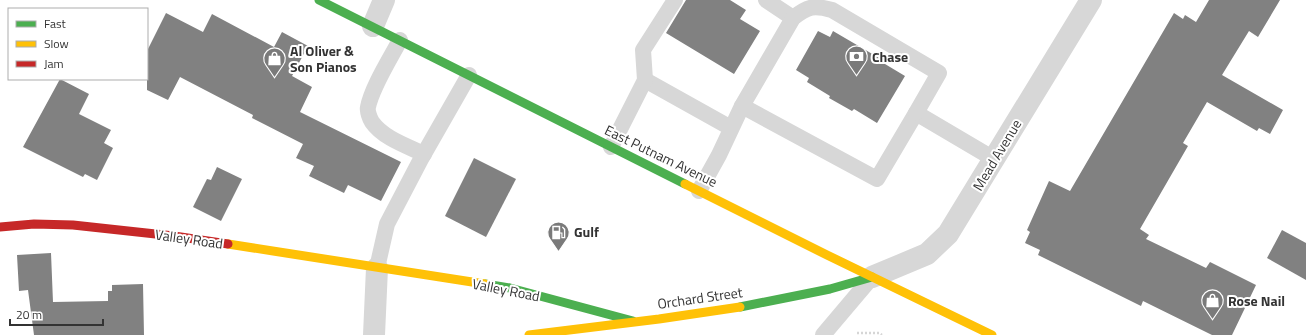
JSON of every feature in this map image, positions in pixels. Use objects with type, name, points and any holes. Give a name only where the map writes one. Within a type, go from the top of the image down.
[{"type":"main road","name":"East Putnam Avenue","points":[[319,0],[872,277],[992,335]]},
{"type":"main road","name":"Valley Road","points":[[0,227],[34,224],[73,226],[174,236],[510,288],[633,321]]},
{"type":"main road","name":"Orchard Street","points":[[530,335],[633,321],[676,317],[746,306],[837,288],[872,277]]},
{"type":"street","points":[[372,26],[384,0]]},
{"type":"street","name":"Mead Avenue","points":[[872,277],[927,254],[948,234],[1092,0]]},
{"type":"street","points":[[374,335],[377,268]]},
{"type":"lane","points":[[611,147],[645,80],[643,50],[675,0]]},
{"type":"lane","points":[[766,0],[793,18]]},
{"type":"lane","points":[[700,191],[742,106],[793,18],[803,10],[818,6],[832,10],[939,73],[877,179],[742,106]]},
{"type":"lane","points":[[400,40],[376,86],[368,109],[372,121],[381,131],[396,141],[424,154]]},
{"type":"lane","points":[[377,268],[387,224],[424,154],[469,75]]},
{"type":"lane","points":[[645,80],[731,128]]},
{"type":"lane","points":[[916,113],[994,159]]},
{"type":"lane","points":[[823,335],[872,277]]},
{"type":"building","points":[[686,0],[730,0],[746,10],[740,19],[760,31],[734,74],[666,33]]},
{"type":"building","points":[[1209,0],[1280,0],[1258,37],[1249,31],[1222,75],[1283,110],[1270,134],[1259,128],[1257,131],[1207,102],[1183,143],[1188,146],[1140,229],[1149,235],[1146,239],[1206,268],[1210,262],[1256,285],[1232,335],[1212,335],[1143,301],[1141,306],[1038,255],[1040,250],[1025,243],[1030,232],[1027,230],[1049,181],[1070,191],[1174,13],[1183,19],[1185,15],[1196,22]]},
{"type":"building","points":[[166,13],[203,32],[212,14],[274,47],[282,32],[308,46],[292,76],[312,87],[300,112],[401,162],[381,201],[348,185],[344,193],[309,176],[314,166],[296,158],[303,144],[252,118],[253,115],[180,77],[168,100],[147,90],[148,49]]},
{"type":"building","name":"Chase","points":[[818,31],[830,37],[833,31],[886,62],[885,64],[905,76],[877,123],[854,109],[852,111],[829,98],[830,96],[807,82],[809,78],[796,70]]},
{"type":"building","points":[[59,80],[62,80],[89,94],[79,114],[111,130],[104,143],[113,148],[97,180],[85,174],[83,177],[23,147]]},
{"type":"building","points":[[474,158],[516,179],[486,237],[445,216]]},
{"type":"building","points":[[217,167],[242,179],[221,221],[193,207],[207,179],[211,180]]},
{"type":"building","points":[[1282,230],[1306,243],[1306,280],[1267,258]]},
{"type":"building","points":[[51,253],[53,302],[108,301],[108,291],[112,291],[112,285],[143,284],[144,335],[34,335],[28,290],[19,291],[17,255]]},
{"type":"traffic: fast","points":[[319,0],[685,184]]},
{"type":"traffic: fast","points":[[740,307],[830,289],[872,277]]},
{"type":"traffic: fast","points":[[485,284],[510,288],[633,321]]},
{"type":"traffic: slow","points":[[685,184],[992,335]]},
{"type":"traffic: slow","points":[[228,244],[485,284]]},
{"type":"traffic: slow","points":[[529,335],[659,319],[740,307]]},
{"type":"traffic: jam","points":[[0,227],[34,224],[73,225],[174,236],[228,244]]},
{"type":"place","name":"Chase","points":[[856,76]]},
{"type":"place","name":"Al Oliver & Son Pianos","points":[[275,78]]},
{"type":"place","name":"Gulf","points":[[559,252]]},
{"type":"place","name":"Rose Nail","points":[[1213,320]]}]
